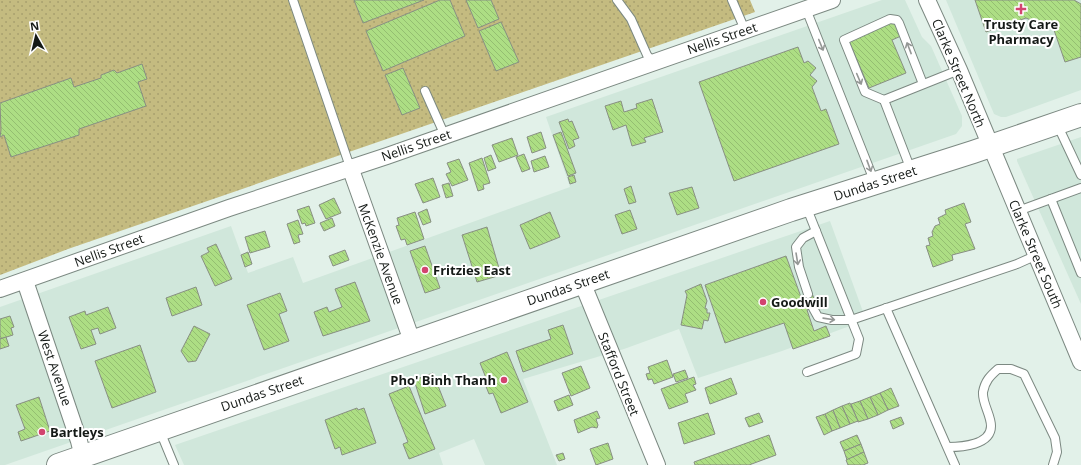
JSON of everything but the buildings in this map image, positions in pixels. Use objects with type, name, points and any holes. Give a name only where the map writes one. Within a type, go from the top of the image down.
[{"type":"main road","name":"Dundas Street","points":[[58,465],[83,461],[159,429],[582,282],[805,205],[990,147],[1081,115]]},
{"type":"street","name":"Nellis Street","points":[[0,289],[141,238],[350,167],[387,156],[832,0]]},
{"type":"street","name":"Clarke Street North","points":[[927,0],[959,70],[990,147]]},
{"type":"street","name":"Clarke Street South","points":[[990,147],[1037,254],[1081,362]]},
{"type":"street","name":"McKenzie Avenue","points":[[350,167],[412,341]]},
{"type":"street","name":"West Avenue","points":[[25,281],[83,461]]},
{"type":"street","name":"Stafford Street","points":[[582,282],[657,465]]},
{"type":"lane","points":[[293,0],[350,167]]},
{"type":"lane","points":[[617,0],[632,19],[647,55],[653,62]]},
{"type":"lane","points":[[732,0],[745,30]]},
{"type":"lane","points":[[806,9],[874,183]]},
{"type":"lane","points":[[923,84],[897,20],[890,19],[844,40],[865,92],[884,100],[959,70]]},
{"type":"lane","points":[[425,91],[445,136]]},
{"type":"lane","points":[[884,100],[911,171]]},
{"type":"lane","points":[[1057,123],[1079,165],[1081,175]]},
{"type":"lane","points":[[1018,211],[1081,188]]},
{"type":"lane","points":[[1051,199],[1081,273]]},
{"type":"lane","points":[[805,205],[859,339],[856,354],[807,372]]},
{"type":"lane","points":[[808,294],[799,268],[796,246],[804,238],[816,231]]},
{"type":"lane","points":[[813,308],[818,317],[832,320],[851,320],[1017,264],[1037,254]]},
{"type":"lane","points":[[886,308],[955,465]]},
{"type":"lane","points":[[948,447],[975,444],[987,437],[991,426],[983,393],[987,379],[998,369],[1011,369],[1024,374],[1054,438],[1057,452],[1053,465]]},
{"type":"lane","points":[[159,429],[174,465]]},
{"type":"shaded area","points":[[0,0],[750,0],[755,12],[68,249],[0,275]]},
{"type":"shaded area","points":[[882,0],[905,0],[922,37],[931,46],[962,116],[962,126],[956,134],[5,465],[0,465],[0,307],[231,226],[248,273],[293,257],[303,283],[570,187],[546,117]]},
{"type":"shaded area","points":[[946,0],[1081,0],[1081,90],[1006,117],[1001,117],[994,114]]},
{"type":"shaded area","points":[[1081,137],[1081,304],[1017,159]]},
{"type":"shaded area","points":[[830,221],[866,320],[782,351],[698,378],[679,329],[624,349],[523,379],[557,465],[485,465],[474,439],[439,453],[443,465],[184,465],[175,445]]},
{"type":"place","name":"Trusty Care Pharmacy","points":[[1021,9]]},
{"type":"place","name":"Fritzies East","points":[[425,270]]},
{"type":"place","name":"Goodwill","points":[[763,302]]},
{"type":"place","name":"Pho' Binh Thanh","points":[[504,380]]},
{"type":"place","name":"Bartleys","points":[[42,432]]}]
